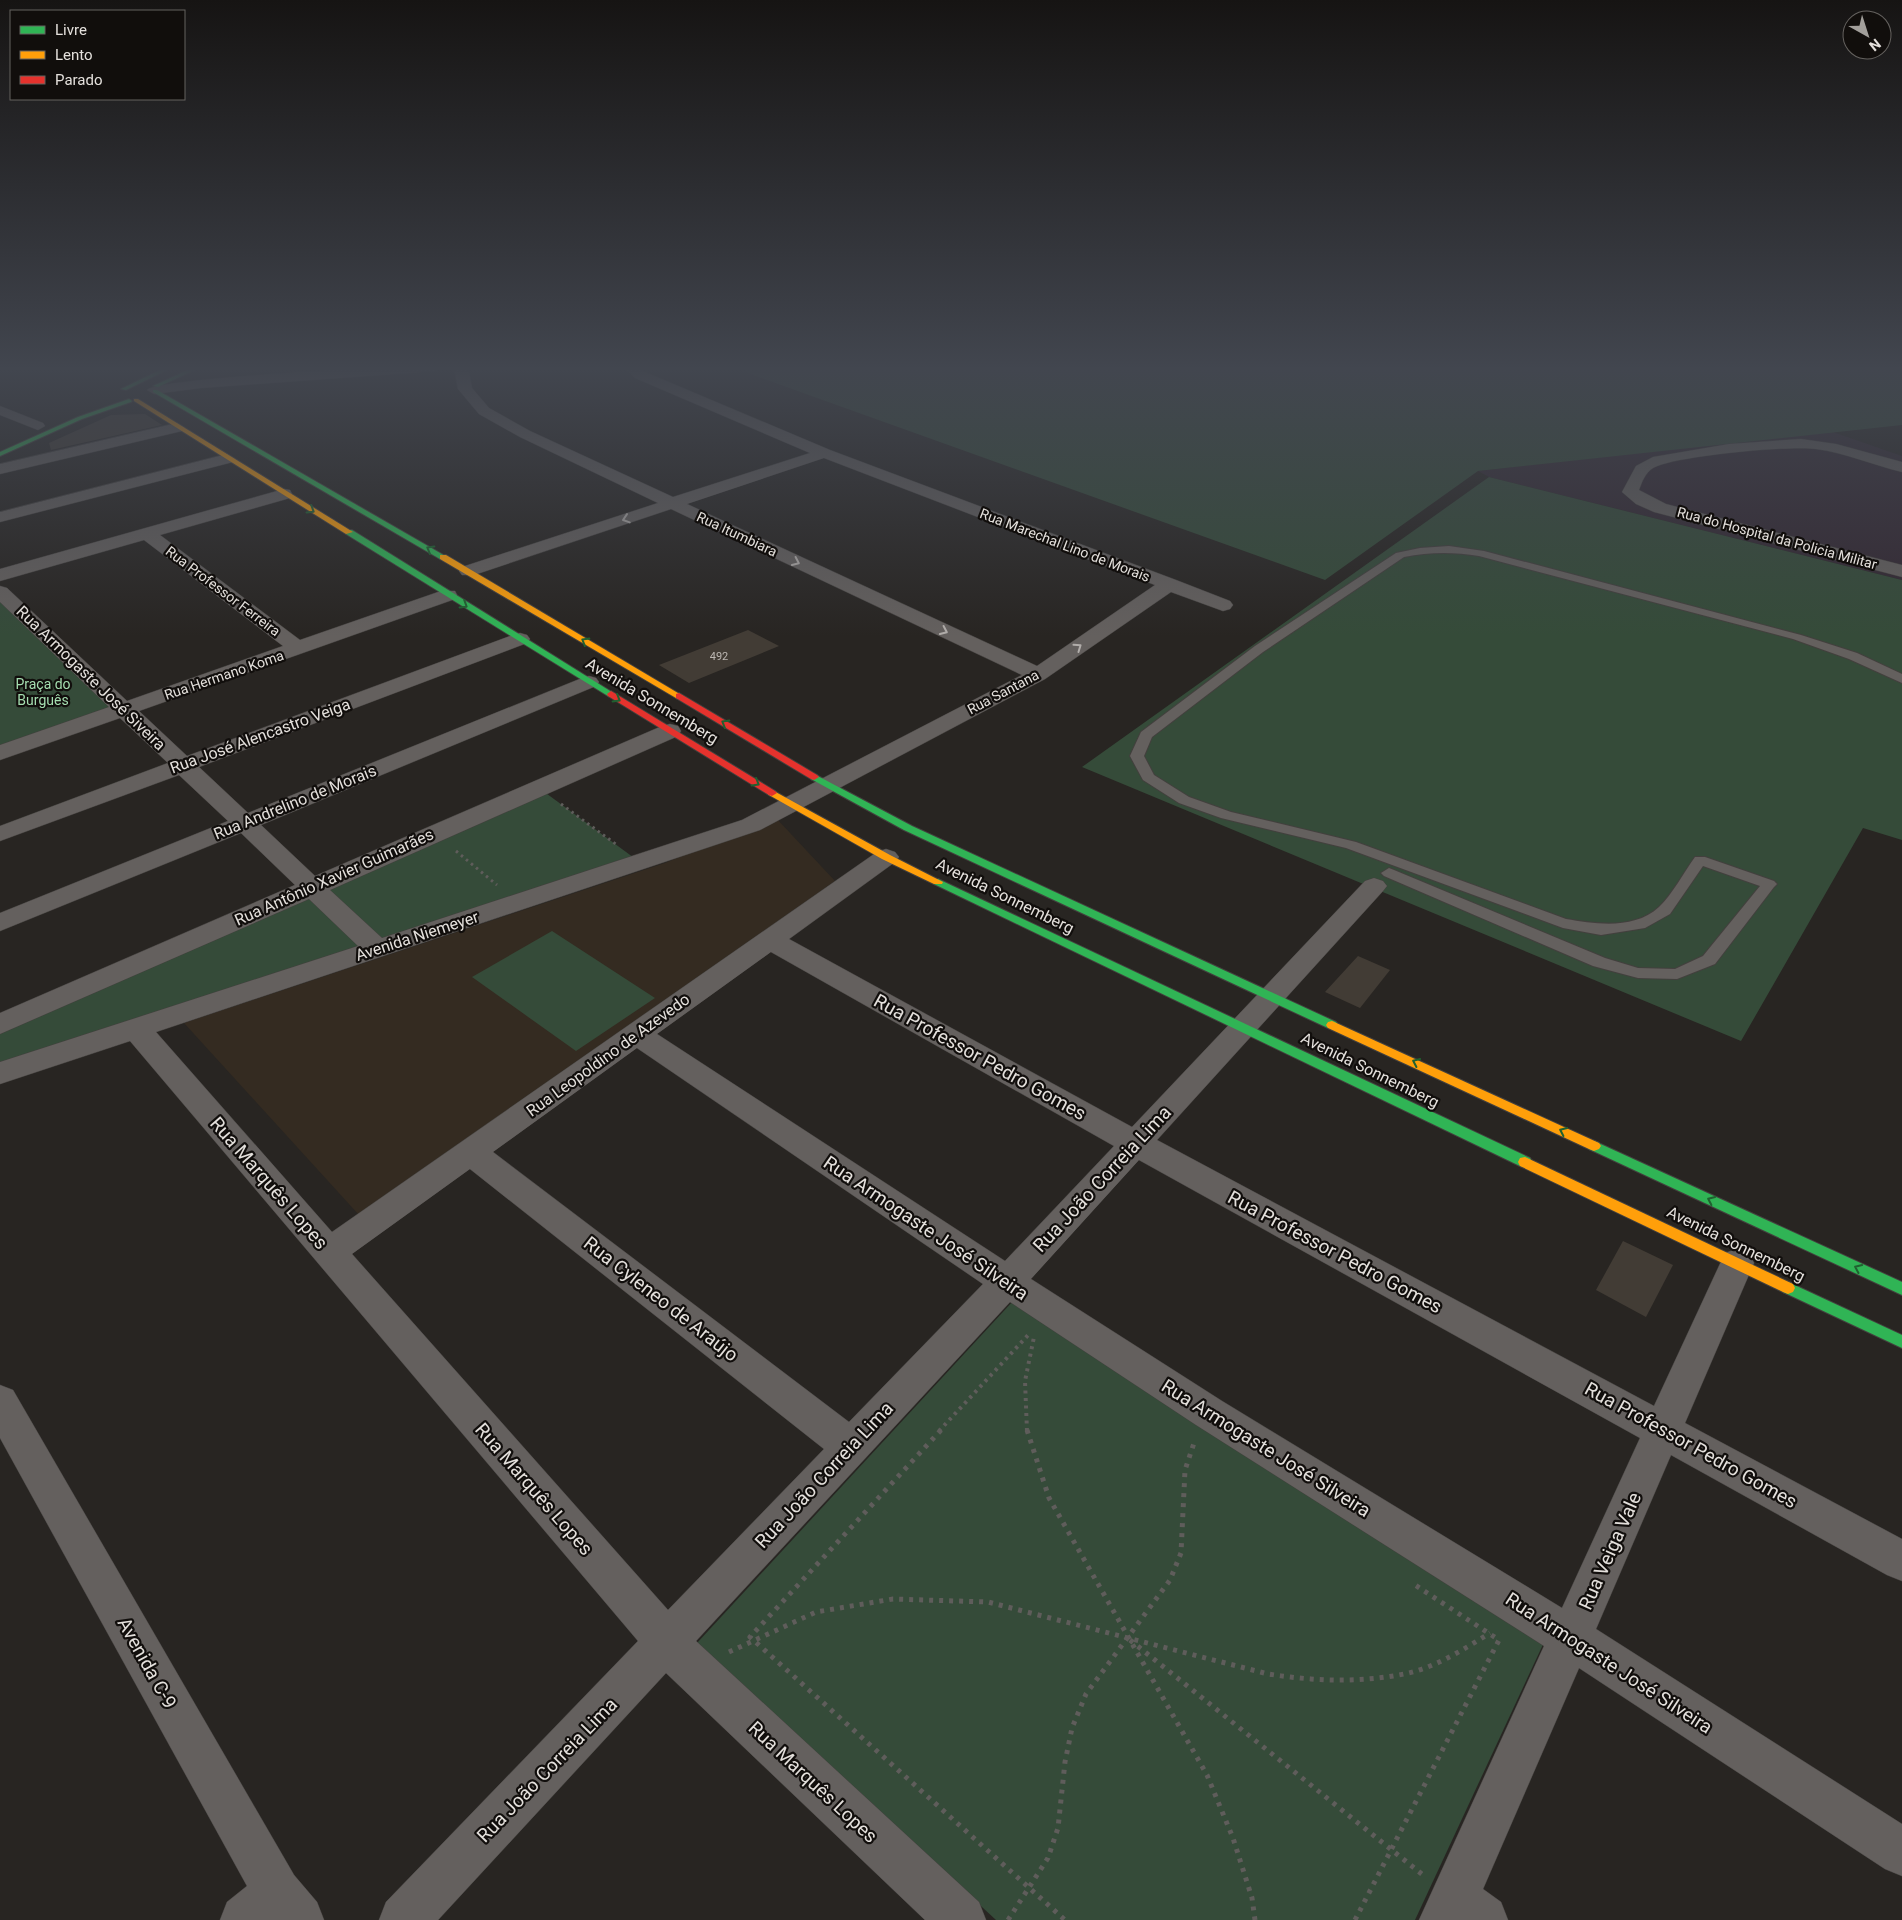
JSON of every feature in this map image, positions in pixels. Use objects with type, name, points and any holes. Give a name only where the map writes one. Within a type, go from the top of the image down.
[{"type":"street","points":[[0,469],[54,457]]},
{"type":"street","name":"Avenida Sonnemberg","points":[[223,457],[670,731],[791,804],[886,857],[1902,1342]]},
{"type":"street","name":"Avenida Sonnemberg","points":[[268,457],[827,784],[908,828],[1272,995],[1902,1289]]},
{"type":"street","name":"Rua Itumbiara","points":[[572,457],[1038,675]]},
{"type":"street","points":[[468,572],[813,457]]},
{"type":"street","name":"Rua Marechal Lino de Morais","points":[[833,457],[1223,605]]},
{"type":"street","name":"Rua do Hospital da Policia Militar","points":[[1674,457],[1650,462],[1638,471],[1630,492],[1660,508],[1902,570]]},
{"type":"street","name":"Rua do Hospital da Policia Militar","points":[[1865,457],[1902,467]]},
{"type":"street","points":[[0,517],[227,459]]},
{"type":"street","points":[[0,575],[284,494]]},
{"type":"street","name":"Rua Professor Ferreira","points":[[146,533],[299,649]]},
{"type":"street","name":"Rua Santana","points":[[827,784],[1038,675],[1169,584]]},
{"type":"street","name":"Rua Armogaste José Siveira","points":[[0,592],[377,949]]},
{"type":"street","name":"Rua Hermano Koma","points":[[0,753],[448,595]]},
{"type":"street","name":"Rua José Alencastro Veiga","points":[[0,834],[520,639]]},
{"type":"street","name":"Rua Andrelino de Morais","points":[[0,923],[589,682]]},
{"type":"street","name":"Rua Antônio Xavier Guimarães","points":[[0,1024],[670,731]]},
{"type":"street","name":"Avenida Niemeyer","points":[[0,1073],[136,1030],[751,825],[827,784]]},
{"type":"street","name":"Rua Leopoldino de Azevedo","points":[[329,1252],[886,857]]},
{"type":"street","points":[[1272,995],[1387,874]]},
{"type":"street","name":"Rua Professor Pedro Gomes","points":[[769,939],[1135,1143],[1902,1561]]},
{"type":"street","name":"Rua João Correia Lima","points":[[404,1920],[680,1657],[850,1446],[1007,1282],[1272,995]]},
{"type":"street","name":"Rua Marquês Lopes","points":[[136,1030],[680,1657],[962,1920]]},
{"type":"street","name":"Rua Armogaste José Silveira","points":[[636,1034],[1007,1282],[1042,1329],[1199,1434],[1531,1613],[1902,1852]]},
{"type":"street","name":"Rua Cyleneo de Araújo","points":[[471,1152],[850,1446]]},
{"type":"street","name":"Rua Veiga Vale","points":[[1460,1913],[1571,1638],[1736,1263]]},
{"type":"street","name":"Avenida C-9","points":[[0,1402],[274,1911]]},
{"type":"lane","points":[[1387,874],[1563,923],[1601,930],[1638,925],[1664,911],[1700,860],[1768,884],[1709,960],[1677,974],[1638,973],[1599,962],[1387,874],[1351,845],[1226,815],[1184,800],[1148,777],[1137,756],[1146,735],[1244,660],[1400,555],[1423,549],[1452,548],[1480,553],[1797,637],[1853,656],[1902,679]]},
{"type":"path","points":[[539,788],[641,863]]},
{"type":"path","points":[[435,833],[519,903]]},
{"type":"path","points":[[1042,1329],[1025,1381],[1027,1430],[1050,1498],[1127,1638],[1207,1775],[1233,1838],[1252,1898],[1255,1920]]},
{"type":"path","points":[[1042,1329],[1028,1332],[750,1637],[1065,1920]]},
{"type":"path","points":[[1008,1920],[1030,1889],[1048,1858],[1058,1828],[1065,1762],[1072,1728],[1086,1694],[1170,1580],[1181,1553],[1185,1470],[1199,1434]]},
{"type":"path","points":[[1355,1920],[1499,1640],[1407,1580]]},
{"type":"path","points":[[680,1657],[755,1640],[816,1612],[893,1599],[988,1602],[1268,1674],[1308,1680],[1357,1680],[1406,1674],[1456,1654],[1489,1633],[1531,1613]]},
{"type":"path","points":[[1127,1638],[1391,1850],[1460,1913]]},
{"type":"shaded area","points":[[1605,457],[1902,457],[1902,580],[1489,477],[1478,471]]},
{"type":"shaded area","points":[[776,818],[835,881],[359,1215],[184,1023],[665,863]]},
{"type":"green space","points":[[981,457],[1611,457],[1478,471],[1325,580]]},
{"type":"green space","points":[[1489,477],[1902,580],[1902,840],[1863,828],[1741,1041],[1082,767]]},
{"type":"green space","name":"Praça do Burguês","points":[[0,592],[124,710],[0,753]]},
{"type":"green space","points":[[539,788],[641,863],[0,1073],[0,1024]]},
{"type":"green space","points":[[552,931],[655,998],[576,1051],[472,977]]},
{"type":"green space","points":[[1014,1300],[1546,1638],[1415,1920],[996,1920],[697,1643]]},
{"type":"building","points":[[748,630],[779,646],[689,683],[659,665]]},
{"type":"building","points":[[1358,956],[1390,970],[1360,1008],[1325,992]]},
{"type":"building","points":[[1623,1241],[1673,1265],[1646,1317],[1596,1290]]},
{"type":"traffic: fast","points":[[269,457],[443,557]]},
{"type":"traffic: fast","points":[[349,532],[611,694]]},
{"type":"traffic: fast","points":[[814,777],[908,828],[1332,1025]]},
{"type":"traffic: fast","points":[[938,882],[1525,1162]]},
{"type":"traffic: fast","points":[[1594,1146],[1902,1289]]},
{"type":"traffic: fast","points":[[1788,1288],[1902,1342]]},
{"type":"traffic: slow","points":[[227,457],[349,532]]},
{"type":"traffic: slow","points":[[443,557],[679,696]]},
{"type":"traffic: slow","points":[[772,793],[886,857],[938,882]]},
{"type":"traffic: slow","points":[[1332,1025],[1594,1146]]},
{"type":"traffic: slow","points":[[1525,1162],[1788,1288]]},
{"type":"traffic: jam","points":[[611,694],[772,793]]},
{"type":"traffic: jam","points":[[679,696],[814,777]]}]
